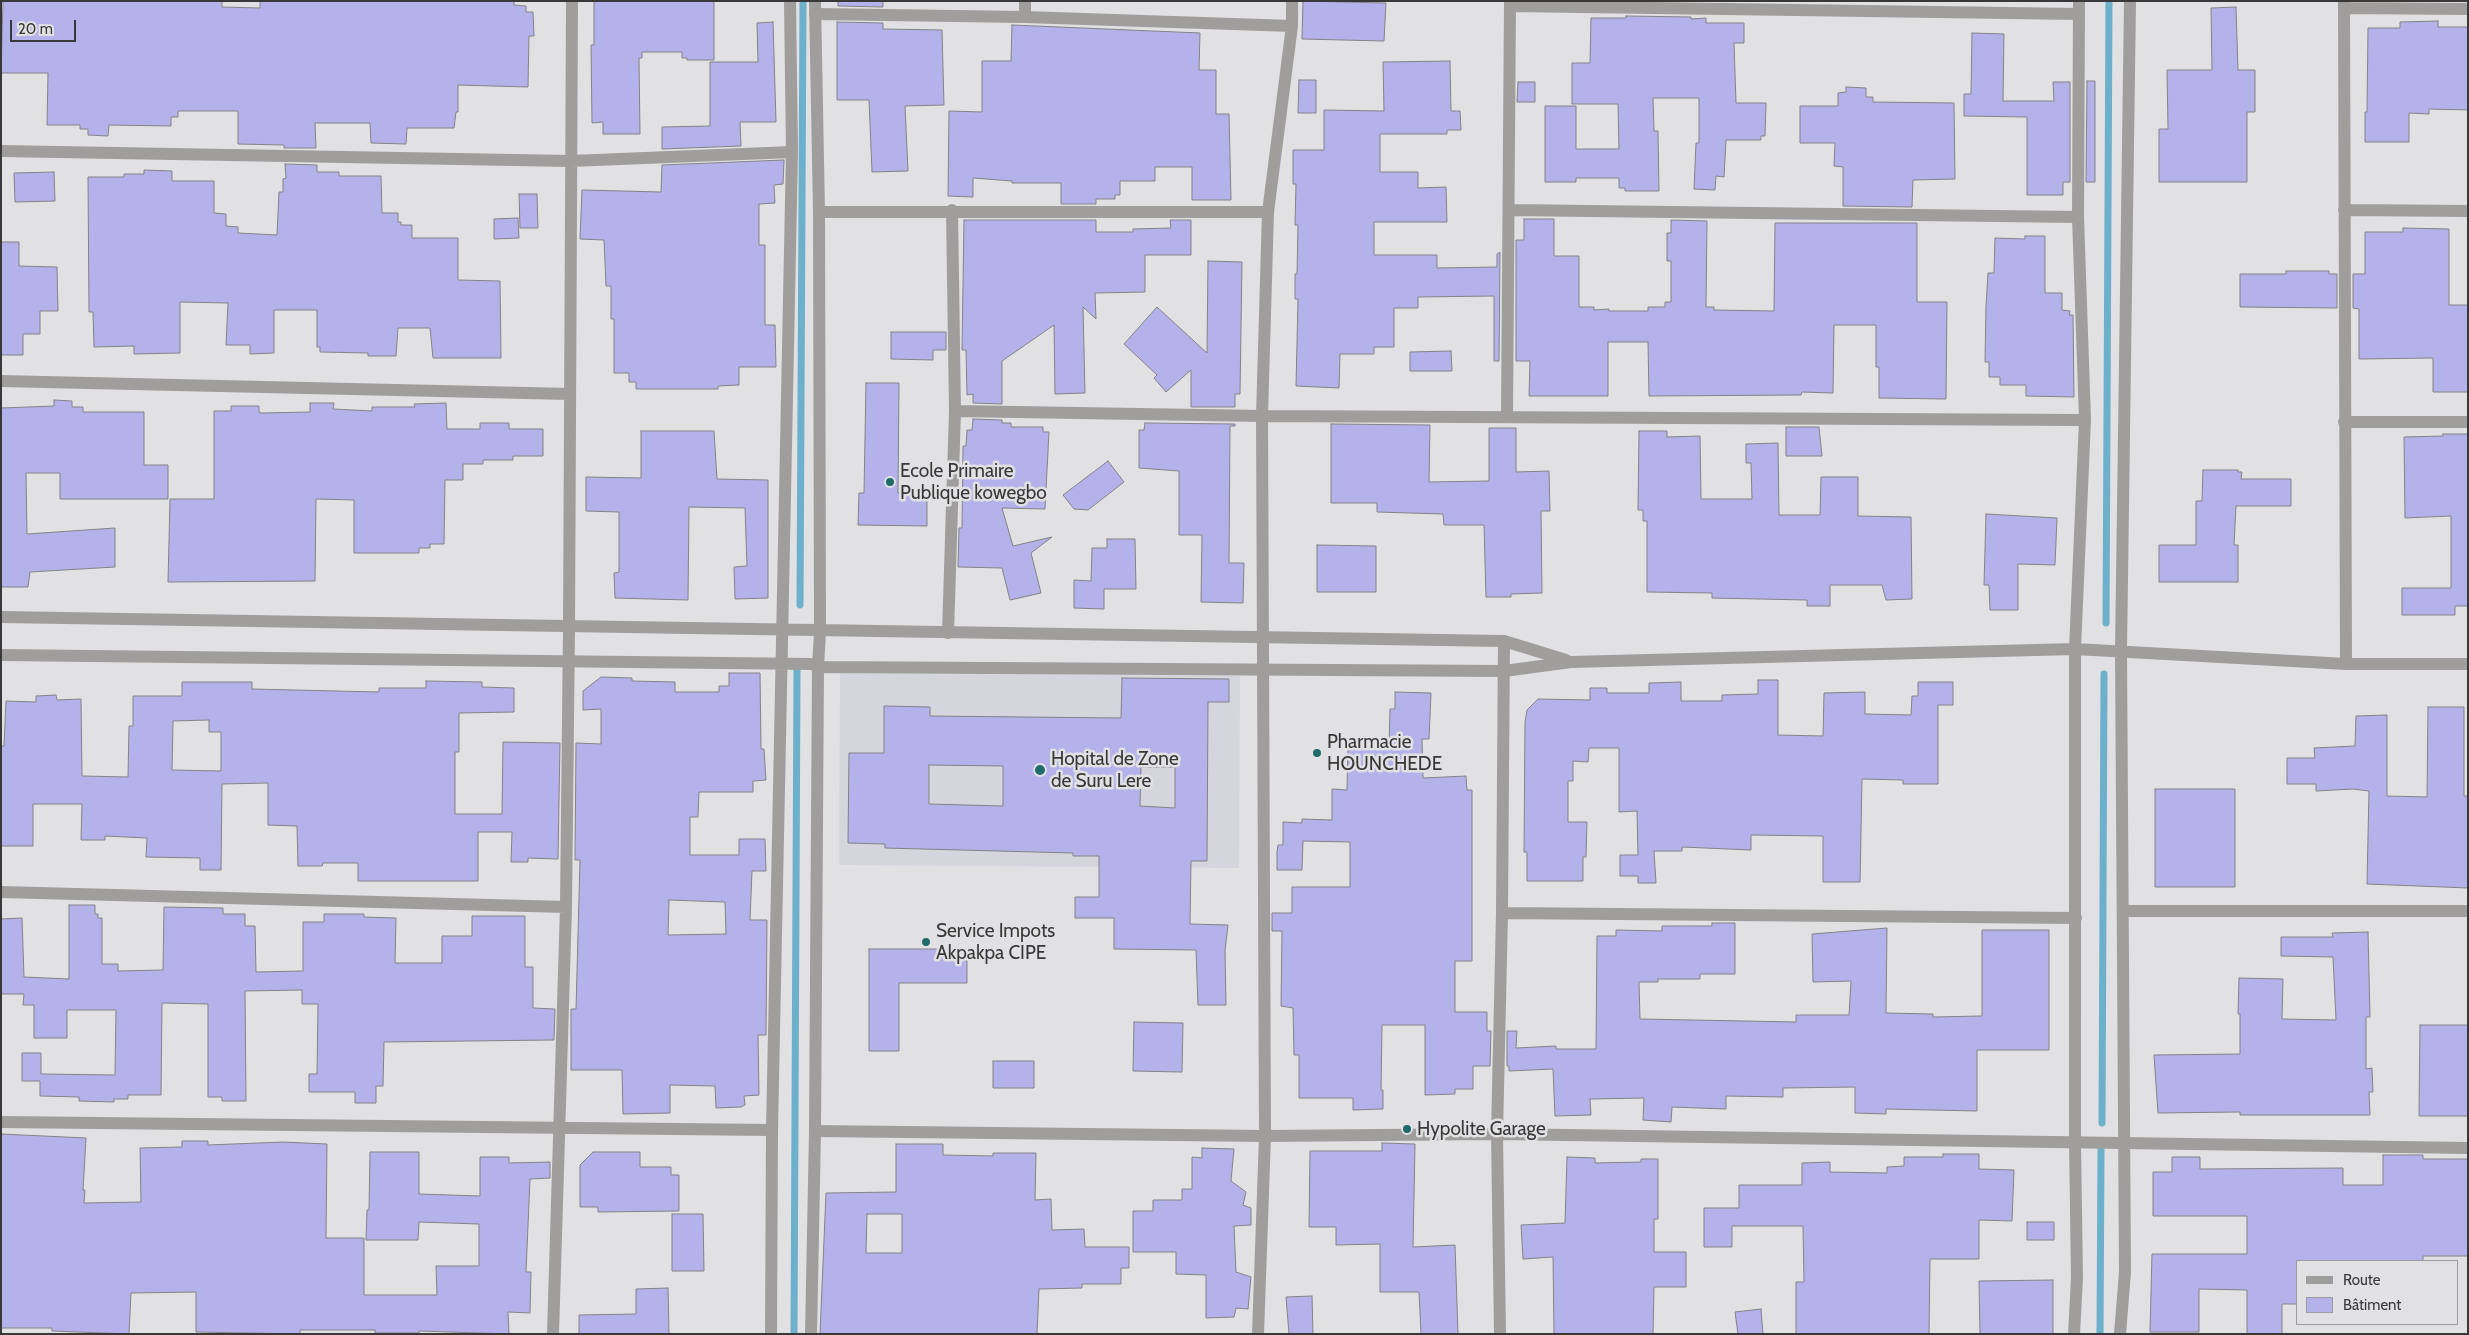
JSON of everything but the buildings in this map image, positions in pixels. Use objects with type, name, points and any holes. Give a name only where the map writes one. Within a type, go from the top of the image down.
[{"type":"street","points":[[554,1334],[561,1128],[570,628],[572,1]]},
{"type":"street","points":[[771,1334],[772,1130],[780,664],[792,152],[790,1]]},
{"type":"street","points":[[1025,1],[1025,17]]},
{"type":"street","points":[[1258,1334],[1265,1136],[1262,416],[1268,212],[1292,26],[1292,1]]},
{"type":"street","points":[[2120,1334],[2125,1272],[2120,650],[2130,1]]},
{"type":"street","points":[[1507,416],[1510,3],[2079,7],[2078,216],[2085,420],[2076,650],[2075,1142],[2077,1278],[2074,1334]]},
{"type":"street","points":[[2346,664],[2344,5],[2468,9]]},
{"type":"street","points":[[811,1334],[815,1132],[818,667],[820,632],[819,212],[815,8],[1292,26]]},
{"type":"street","points":[[1,151],[571,161],[792,152]]},
{"type":"street","points":[[819,212],[952,210],[1268,212]]},
{"type":"street","points":[[948,633],[955,411],[952,210]]},
{"type":"street","points":[[1509,210],[2078,216]]},
{"type":"street","points":[[2344,210],[2468,211]]},
{"type":"street","points":[[1,381],[570,394]]},
{"type":"street","points":[[955,411],[1262,416],[2085,420]]},
{"type":"street","points":[[2344,422],[2468,422]]},
{"type":"street","points":[[1,617],[820,632],[1504,641],[1571,662]]},
{"type":"street","points":[[1500,1334],[1496,1134],[1502,913],[1504,641]]},
{"type":"street","points":[[1,655],[812,664],[818,667],[1262,668],[1504,671],[1571,662],[2120,650],[2346,664],[2468,664]]},
{"type":"street","points":[[1,892],[566,907]]},
{"type":"street","points":[[2123,911],[2468,911]]},
{"type":"street","points":[[1502,913],[2076,918]]},
{"type":"street","points":[[1,1122],[772,1130]]},
{"type":"street","points":[[815,1132],[1265,1136],[1496,1134],[2468,1148]]},
{"type":"shaded area","name":"Hopital de Zone de Suru Lere","points":[[840,673],[1240,676],[1239,868],[839,865]]},
{"type":"waterway","points":[[800,605],[803,1]]},
{"type":"waterway","points":[[2106,623],[2109,1]]},
{"type":"waterway","points":[[794,1334],[797,671]]},
{"type":"waterway","points":[[2102,1123],[2104,674]]},
{"type":"waterway","points":[[2100,1334],[2101,1150]]},
{"type":"place","name":"Ecole Primaire Publique kowegbo","points":[[890,482]]},
{"type":"place","name":"Pharmacie HOUNCHEDE","points":[[1317,753]]},
{"type":"place","name":"Hopital de Zone de Suru Lere","points":[[1040,770]]},
{"type":"place","name":"Service Impots Akpakpa CIPE","points":[[926,942]]},
{"type":"place","name":"Hypolite Garage","points":[[1407,1129]]}]
